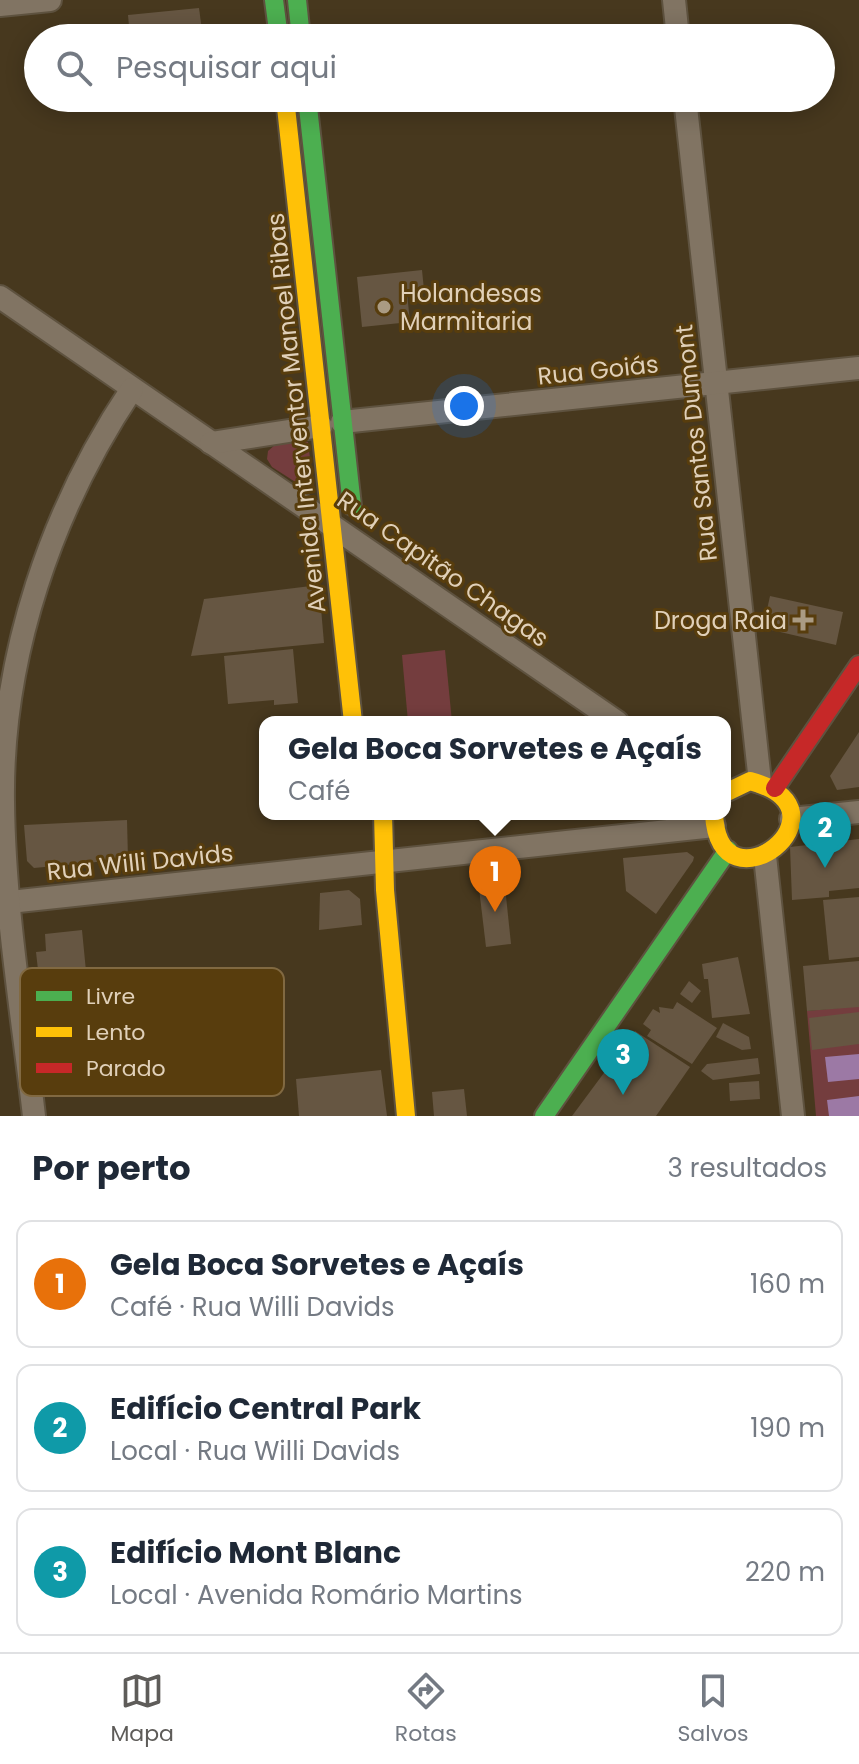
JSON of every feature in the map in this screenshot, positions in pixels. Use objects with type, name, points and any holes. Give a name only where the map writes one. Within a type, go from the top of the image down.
[{"type":"street","points":[[0,5],[50,0]]},
{"type":"street","points":[[274,0],[277,24]]},
{"type":"street","points":[[297,0],[300,24]]},
{"type":"street","points":[[674,0],[677,24]]},
{"type":"street","name":"Avenida Interventor Manoel Ribas","points":[[287,112],[332,424],[356,541],[359,571]]},
{"type":"street","name":"Avenida Interventor Manoel Ribas","points":[[308,112],[332,424],[333,524],[352,716]]},
{"type":"street","name":"Rua Santos Dumont","points":[[686,112],[715,384],[778,798]]},
{"type":"street","name":"Rua Capitão Chagas","points":[[0,297],[608,716]]},
{"type":"street","name":"Rua Goiás","points":[[211,443],[332,424],[859,368]]},
{"type":"street","points":[[20,1013],[5,903],[3,797],[9,720],[26,630],[60,518],[85,465],[132,389]]},
{"type":"street","points":[[750,862],[784,842],[778,798],[859,665]]},
{"type":"street","points":[[778,798],[859,695]]},
{"type":"street","points":[[731,789],[741,783],[778,798],[859,812]]},
{"type":"street","points":[[377,862],[382,820]]},
{"type":"street","points":[[714,820],[728,850],[750,862]]},
{"type":"street","name":"Rua Willi Davids","points":[[5,903],[377,862],[714,820]]},
{"type":"street","points":[[364,839],[377,862],[385,890],[406,1116]]},
{"type":"street","points":[[544,1116],[574,1090],[728,850]]},
{"type":"street","points":[[750,862],[793,1116]]},
{"type":"street","points":[[31,1096],[34,1116]]},
{"type":"shaded area","points":[[308,442],[314,490],[311,492],[272,467],[267,459],[268,451],[276,444]]},
{"type":"shaded area","points":[[445,650],[451,716],[407,716],[402,655]]},
{"type":"shaded area","points":[[859,1006],[859,1116],[816,1116],[807,1011]]},
{"type":"shaded area","points":[[859,1054],[859,1079],[828,1082],[825,1057]]},
{"type":"shaded area","points":[[859,1096],[859,1116],[829,1116],[827,1100]]},
{"type":"building","points":[[199,8],[201,24],[129,24],[128,15]]},
{"type":"building","name":"Holandesas Marmitaria","points":[[422,270],[424,290],[407,293],[410,322],[362,327],[357,277]]},
{"type":"building","points":[[319,585],[324,643],[191,656],[204,599]]},
{"type":"building","name":"Droga Raia","points":[[770,596],[843,612],[836,645],[763,628]]},
{"type":"building","points":[[293,649],[298,703],[274,705],[274,700],[228,704],[224,656]]},
{"type":"building","points":[[859,732],[859,787],[837,790],[830,776]]},
{"type":"building","points":[[127,820],[128,859],[34,868],[27,861],[24,825]]},
{"type":"building","points":[[859,839],[859,888],[829,891],[829,897],[792,900],[790,847]]},
{"type":"building","points":[[687,852],[694,857],[693,861],[656,914],[626,891],[623,858]]},
{"type":"building","points":[[504,877],[511,944],[486,947],[478,880]]},
{"type":"building","points":[[349,890],[360,899],[362,925],[319,930],[320,893]]},
{"type":"building","points":[[859,897],[859,957],[829,960],[823,900]]},
{"type":"building","points":[[82,930],[86,968],[38,968],[36,952],[46,951],[45,934]]},
{"type":"building","points":[[738,957],[750,1014],[712,1018],[708,979],[704,979],[702,964]]},
{"type":"building","points":[[859,961],[859,1007],[807,1011],[803,966]]},
{"type":"building","points":[[689,981],[701,991],[692,1003],[680,994]]},
{"type":"building","points":[[677,1002],[717,1028],[692,1064],[647,1036],[651,1030],[643,1024],[653,1009],[660,1013],[659,1007],[673,1009]]},
{"type":"building","points":[[859,1012],[859,1044],[812,1050],[809,1018]]},
{"type":"building","points":[[723,1023],[749,1037],[751,1049],[742,1050],[716,1037]]},
{"type":"building","points":[[635,1031],[690,1067],[656,1116],[572,1116]]},
{"type":"building","points":[[758,1058],[760,1074],[713,1080],[701,1071],[707,1064]]},
{"type":"building","points":[[381,1070],[387,1116],[299,1116],[296,1079]]},
{"type":"building","points":[[759,1081],[760,1099],[730,1101],[729,1083]]},
{"type":"building","points":[[464,1089],[467,1116],[434,1116],[432,1092]]},
{"type":"traffic: fast","points":[[274,0],[277,24]]},
{"type":"traffic: fast","points":[[297,0],[300,24]]},
{"type":"traffic: fast","points":[[309,112],[352,506]]},
{"type":"traffic: fast","points":[[544,1116],[728,850]]},
{"type":"traffic: slow","points":[[287,112],[352,716]]},
{"type":"traffic: slow","points":[[715,820],[721,844],[737,857],[756,857],[775,847],[788,832],[791,813],[780,795],[750,781],[731,790]]},
{"type":"traffic: slow","points":[[383,820],[385,890],[406,1116]]},
{"type":"traffic: jam","points":[[775,788],[859,665]]},
{"type":"place","name":"Holandesas Marmitaria","points":[[384,307]]},
{"type":"place","name":"Droga Raia","points":[[803,620]]},
{"type":"place","name":"Edifício Central Park","points":[[825,868]]},
{"type":"place","name":"Gela Boca Sorvetes e Açaís","points":[[495,912]]},
{"type":"place","name":"Edifício Mont Blanc","points":[[623,1095]]}]
